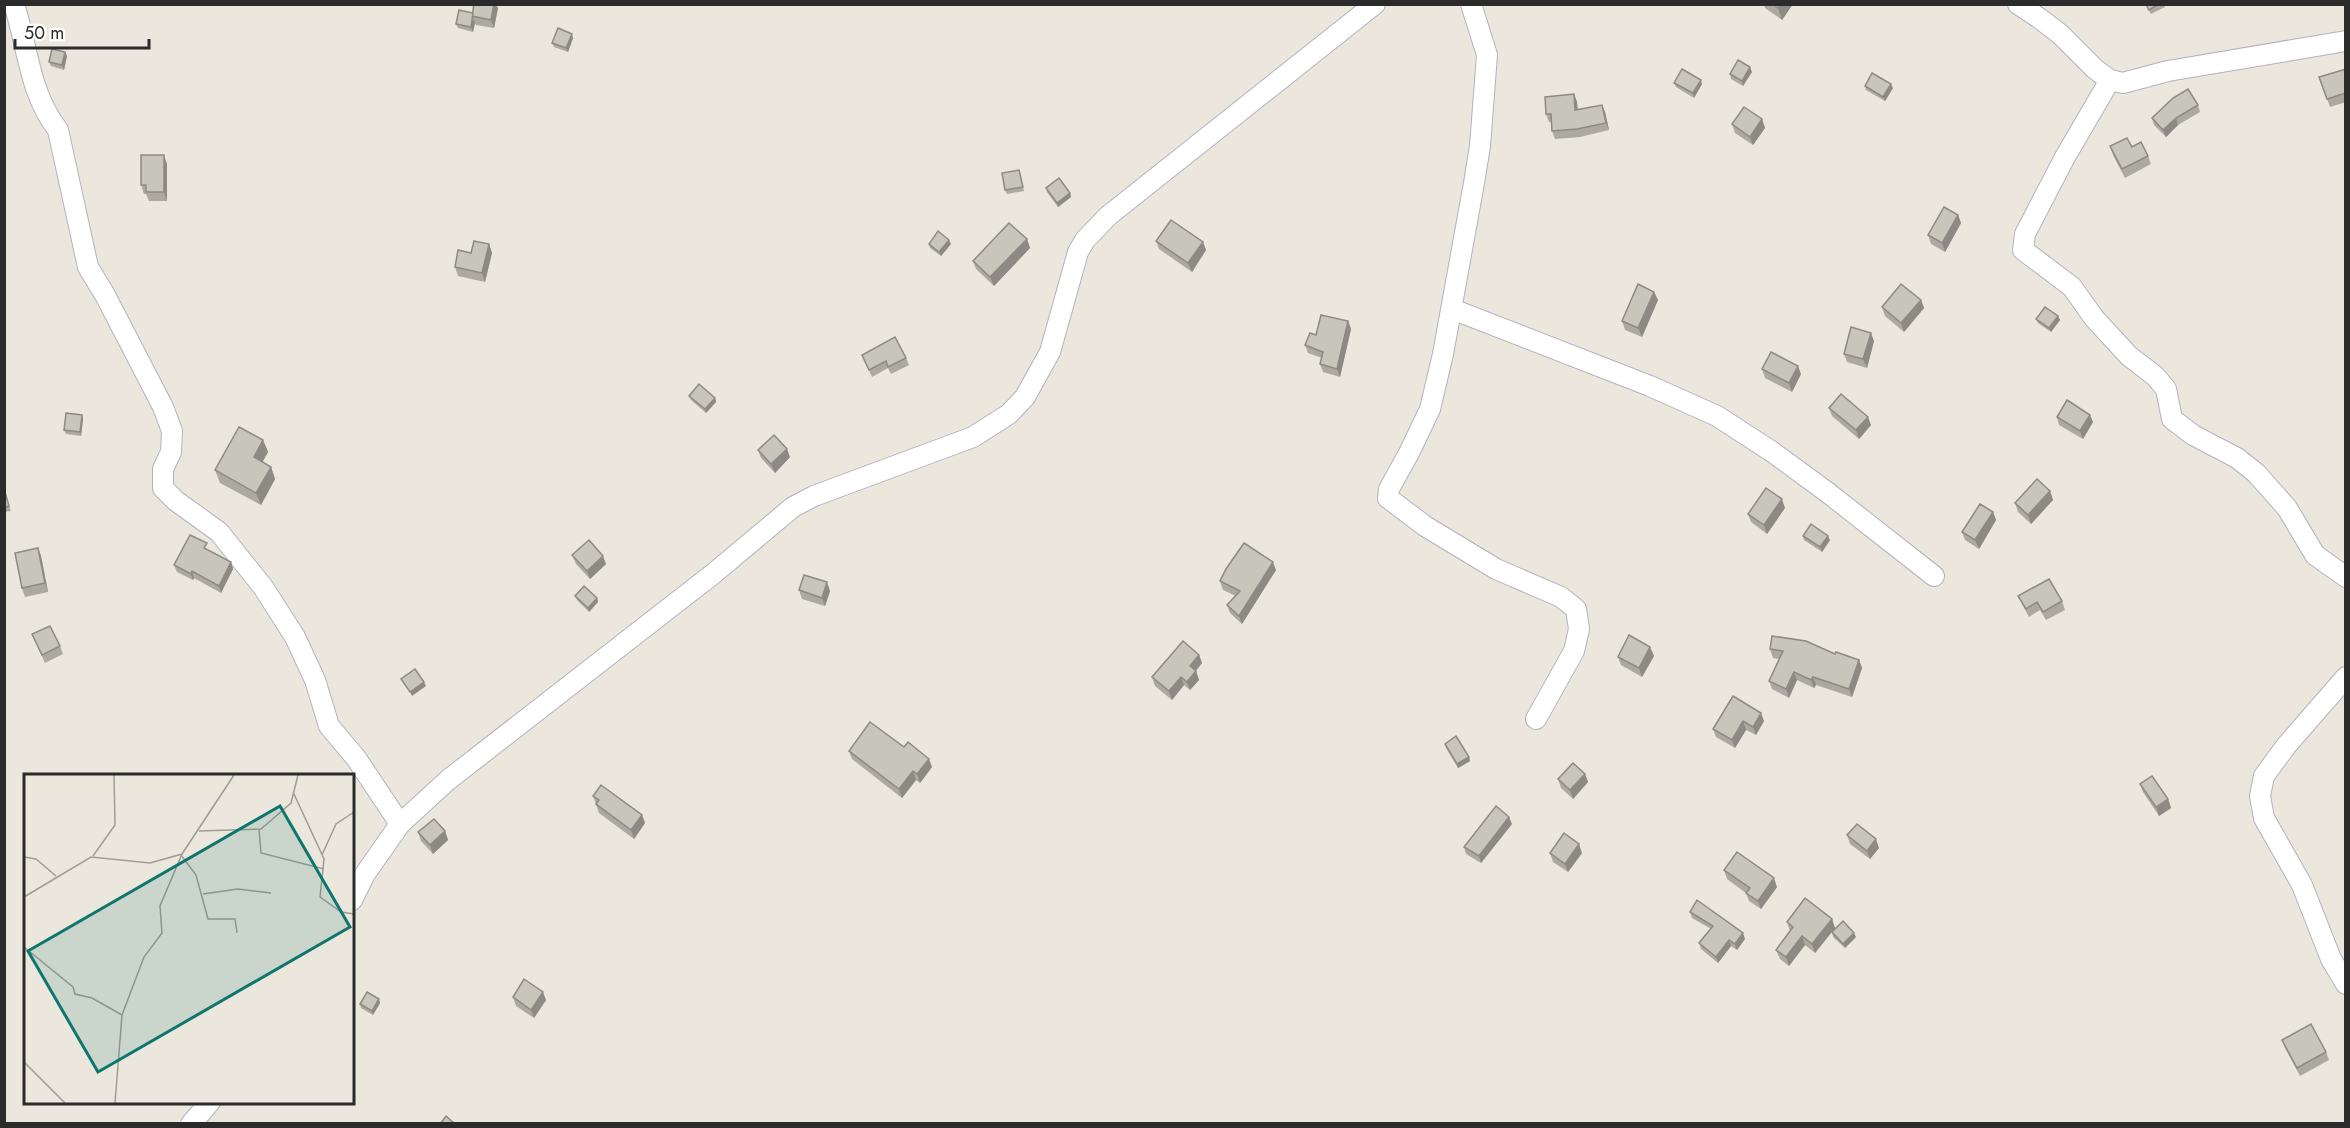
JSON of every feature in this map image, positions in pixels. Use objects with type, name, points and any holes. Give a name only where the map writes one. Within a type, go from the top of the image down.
[{"type":"street","points":[[14,4],[33,83],[46,115],[58,130],[88,267],[163,407],[172,431],[171,452],[163,469],[163,488],[176,501],[219,532],[263,587],[295,637],[315,680],[329,726],[356,758],[400,824]]},
{"type":"street","points":[[354,896],[365,874],[400,824],[448,780],[713,574],[794,507],[814,496],[973,437],[1009,414],[1025,397],[1050,352],[1078,252],[1085,240],[1108,216],[1375,4]]},
{"type":"street","points":[[1471,4],[1487,55],[1480,146],[1452,309],[1430,409],[1389,489],[1388,498],[1425,525],[1496,569],[1561,597],[1576,609],[1580,629],[1574,651],[1536,719]]},
{"type":"street","points":[[2018,4],[2060,34],[2095,69],[2110,80],[2123,83],[2168,71],[2346,41]]},
{"type":"street","points":[[2110,80],[2065,157],[2025,234],[2023,250],[2072,287],[2094,318],[2129,356],[2155,376],[2166,389],[2172,420],[2193,435],[2237,458],[2256,473],[2287,508],[2315,555],[2346,578]]},
{"type":"street","points":[[1452,309],[1650,386],[1717,416],[1771,451],[1827,492],[1934,576]]},
{"type":"street","points":[[2346,677],[2286,746],[2264,776],[2260,796],[2264,818],[2302,885],[2331,958],[2346,984]]},
{"type":"street","points":[[190,1124],[208,1104]]},
{"type":"building","points":[[474,4],[494,4],[491,20],[472,16]]},
{"type":"building","points":[[2146,4],[2159,4],[2149,10]]},
{"type":"building","points":[[459,10],[473,13],[471,27],[456,24]]},
{"type":"building","points":[[558,28],[572,34],[566,48],[552,43]]},
{"type":"building","points":[[52,49],[65,52],[62,65],[49,62]]},
{"type":"building","points":[[1738,60],[1750,67],[1742,81],[1730,74]]},
{"type":"building","points":[[1682,69],[1701,80],[1693,93],[1674,83]]},
{"type":"building","points":[[2346,69],[2346,93],[2327,99],[2319,77]]},
{"type":"building","points":[[1872,73],[1891,84],[1883,97],[1865,86]]},
{"type":"building","points":[[2188,89],[2198,105],[2176,118],[2163,130],[2152,118],[2173,98]]},
{"type":"building","points":[[1574,94],[1575,110],[1602,105],[1606,123],[1552,131],[1551,114],[1546,114],[1545,97]]},
{"type":"building","points":[[1744,107],[1762,119],[1750,137],[1732,124]]},
{"type":"building","points":[[2127,138],[2132,147],[2141,142],[2148,156],[2122,169],[2110,146]]},
{"type":"building","points":[[141,155],[164,155],[164,192],[146,192],[146,185],[141,185]]},
{"type":"building","points":[[1019,170],[1023,187],[1005,190],[1002,173]]},
{"type":"building","points":[[1059,178],[1070,193],[1057,203],[1046,188]]},
{"type":"building","points":[[1944,207],[1958,215],[1942,243],[1928,235]]},
{"type":"building","points":[[1171,220],[1203,242],[1188,263],[1156,241]]},
{"type":"building","points":[[1009,223],[1027,239],[990,277],[973,261]]},
{"type":"building","points":[[938,231],[949,240],[939,252],[929,244]]},
{"type":"building","points":[[474,241],[489,244],[482,273],[455,267],[458,250],[471,253]]},
{"type":"building","points":[[1638,284],[1654,292],[1638,328],[1622,321]]},
{"type":"building","points":[[1901,284],[1921,300],[1901,323],[1882,307]]},
{"type":"building","points":[[2045,307],[2058,316],[2049,328],[2036,319]]},
{"type":"building","points":[[1321,315],[1348,321],[1337,369],[1320,364],[1323,352],[1305,345],[1310,333],[1316,335]]},
{"type":"building","points":[[1851,327],[1871,333],[1863,359],[1844,354]]},
{"type":"building","points":[[895,337],[906,358],[888,367],[886,361],[869,370],[862,355]]},
{"type":"building","points":[[1771,352],[1798,366],[1789,383],[1762,369]]},
{"type":"building","points":[[699,384],[715,398],[705,409],[689,396]]},
{"type":"building","points":[[1841,394],[1868,417],[1856,430],[1829,408]]},
{"type":"building","points":[[2067,400],[2090,415],[2080,431],[2057,417]]},
{"type":"building","points":[[66,413],[82,415],[80,432],[64,430]]},
{"type":"building","points":[[239,427],[263,440],[254,457],[271,467],[256,493],[215,470]]},
{"type":"building","points":[[774,435],[787,449],[771,464],[758,450]]},
{"type":"building","points":[[2037,479],[2050,491],[2028,515],[2015,503]]},
{"type":"building","points":[[1766,488],[1782,499],[1764,525],[1748,514]]},
{"type":"building","points":[[4,492],[9,506],[4,508]]},
{"type":"building","points":[[1980,504],[1993,512],[1975,540],[1962,532]]},
{"type":"building","points":[[1811,524],[1828,536],[1820,547],[1803,536]]},
{"type":"building","points":[[190,535],[207,543],[204,548],[231,562],[219,586],[192,571],[191,574],[174,565]]},
{"type":"building","points":[[589,540],[603,556],[587,571],[572,555]]},
{"type":"building","points":[[1244,543],[1273,562],[1239,616],[1227,605],[1240,591],[1220,581]]},
{"type":"building","points":[[38,548],[45,583],[22,588],[15,553]]},
{"type":"building","points":[[804,575],[827,582],[822,598],[799,590]]},
{"type":"building","points":[[2049,579],[2062,601],[2043,612],[2037,602],[2026,609],[2018,596]]},
{"type":"building","points":[[584,586],[597,598],[588,608],[575,596]]},
{"type":"building","points":[[50,626],[60,646],[42,655],[32,634]]},
{"type":"building","points":[[1629,635],[1650,647],[1639,668],[1618,657]]},
{"type":"building","points":[[1772,636],[1806,641],[1835,654],[1836,652],[1859,660],[1849,689],[1813,677],[1811,680],[1794,672],[1786,689],[1769,681],[1783,651],[1770,649]]},
{"type":"building","points":[[1183,641],[1199,655],[1190,666],[1196,671],[1187,682],[1181,677],[1169,691],[1152,677]]},
{"type":"building","points":[[415,669],[424,682],[410,692],[401,679]]},
{"type":"building","points":[[1733,696],[1761,713],[1753,727],[1743,721],[1732,740],[1713,729]]},
{"type":"building","points":[[870,722],[904,747],[908,742],[929,759],[917,774],[913,771],[899,789],[849,751]]},
{"type":"building","points":[[1456,736],[1469,757],[1457,764],[1445,744]]},
{"type":"building","points":[[1573,763],[1585,774],[1570,790],[1558,779]]},
{"type":"building","points":[[2152,776],[2168,799],[2156,807],[2140,784]]},
{"type":"building","points":[[601,785],[642,815],[631,830],[596,804],[599,800],[593,796]]},
{"type":"building","points":[[1496,806],[1509,817],[1479,856],[1464,847]]},
{"type":"building","points":[[434,819],[445,831],[430,845],[418,832]]},
{"type":"building","points":[[1857,824],[1876,839],[1867,851],[1847,835]]},
{"type":"building","points":[[1564,833],[1579,844],[1565,864],[1550,853]]},
{"type":"building","points":[[1737,852],[1774,878],[1758,901],[1746,893],[1750,888],[1724,870]]},
{"type":"building","points":[[1805,898],[1832,919],[1812,944],[1802,936],[1786,957],[1776,950],[1793,927],[1787,922]]},
{"type":"building","points":[[1697,900],[1743,933],[1735,944],[1729,940],[1716,957],[1699,943],[1713,926],[1690,912]]},
{"type":"building","points":[[1843,921],[1854,933],[1843,944],[1832,932]]},
{"type":"building","points":[[524,979],[543,992],[531,1010],[513,997]]},
{"type":"building","points":[[367,992],[379,999],[372,1011],[360,1004]]},
{"type":"building","points":[[2311,1024],[2326,1052],[2297,1068],[2282,1040]]},
{"type":"building","points":[[446,1116],[455,1124],[440,1124]]}]
